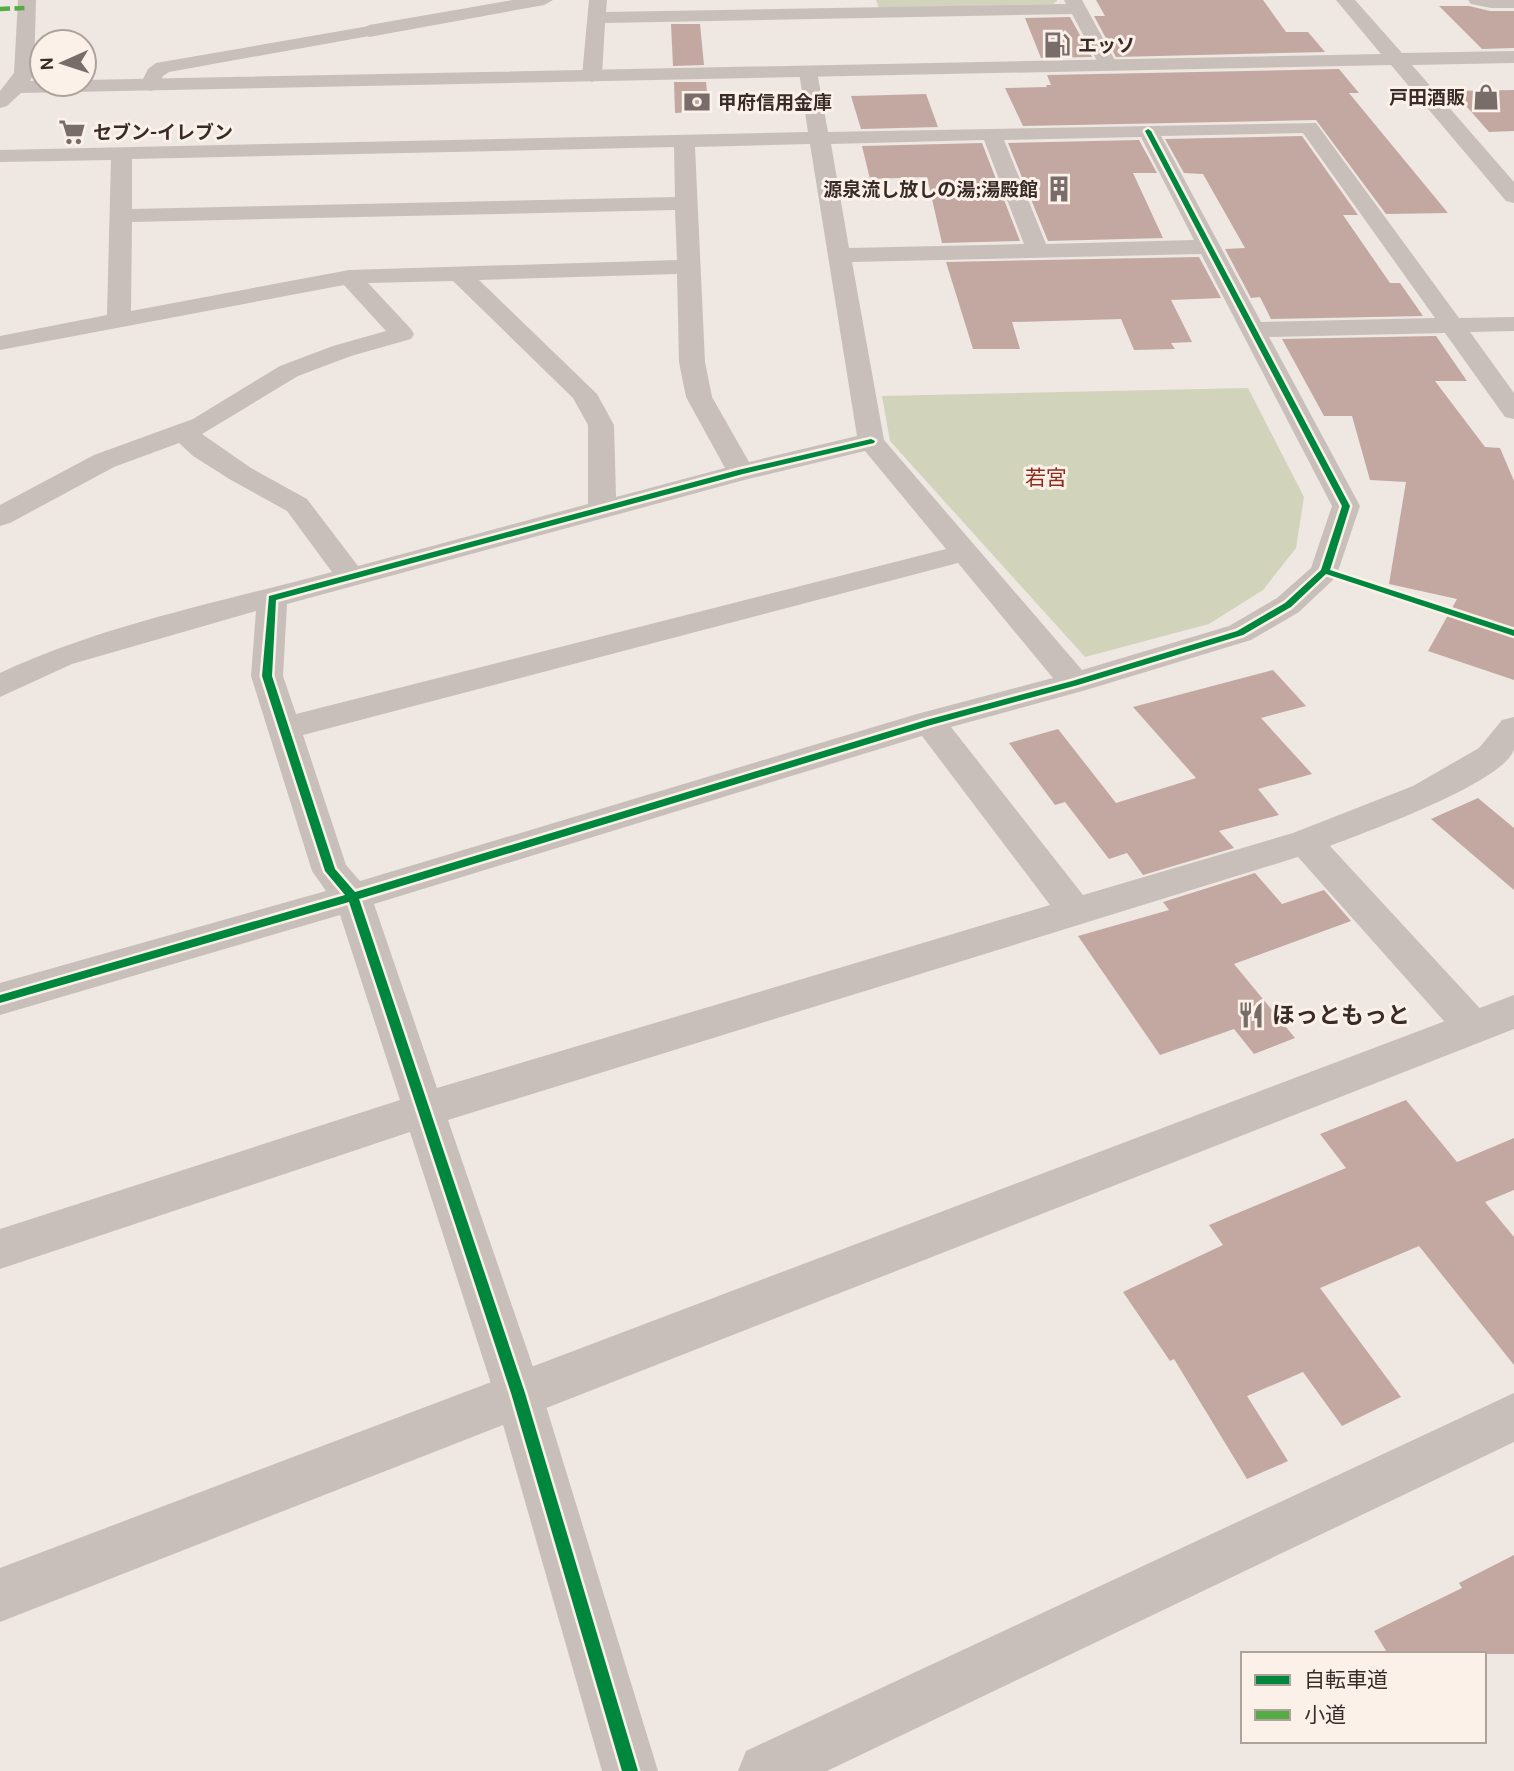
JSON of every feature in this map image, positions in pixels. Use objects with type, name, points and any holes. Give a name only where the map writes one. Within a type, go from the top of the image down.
[{"type":"street","points":[[0,102],[8,88],[24,73],[27,0]]},
{"type":"street","points":[[150,85],[155,73],[163,67],[544,0]]},
{"type":"street","points":[[757,15],[819,0]]},
{"type":"street","points":[[1345,0],[1514,196]]},
{"type":"street","points":[[1477,0],[1514,3]]},
{"type":"street","points":[[592,76],[597,9],[757,15],[1075,4],[1109,66]]},
{"type":"street","points":[[8,88],[1514,57]]},
{"type":"street","points":[[808,72],[871,441],[1075,683]]},
{"type":"street","points":[[0,156],[1309,127],[1514,411]]},
{"type":"street","points":[[0,999],[353,897],[929,722],[1075,683],[1240,633],[1288,605],[1325,570],[1346,506],[1148,131]]},
{"type":"street","points":[[992,135],[1038,251]]},
{"type":"street","points":[[684,141],[692,362],[699,397],[741,472]]},
{"type":"street","points":[[119,322],[121,154]]},
{"type":"street","points":[[120,216],[686,203]]},
{"type":"street","points":[[840,255],[1209,247]]},
{"type":"street","points":[[0,343],[349,277],[688,267]]},
{"type":"street","points":[[458,273],[584,394],[601,425],[602,511]]},
{"type":"street","points":[[0,517],[104,461],[202,425],[289,371],[342,351],[402,334],[349,277]]},
{"type":"street","points":[[1255,330],[1514,324]]},
{"type":"street","points":[[183,432],[212,456],[297,505],[352,578]]},
{"type":"street","points":[[0,686],[61,656],[230,606],[352,578],[741,472],[871,441]]},
{"type":"street","points":[[283,729],[964,552]]},
{"type":"street","points":[[272,598],[267,676],[283,729],[330,871],[353,897],[517,1393],[630,1771]]},
{"type":"street","points":[[929,722],[1074,910]]},
{"type":"street","points":[[0,1249],[423,1110],[1305,842],[1425,796],[1491,756],[1514,728]]},
{"type":"street","points":[[0,1595],[517,1393],[1494,1020],[1305,842]]},
{"type":"street","points":[[766,1771],[1514,1417]]},
{"type":"green space","points":[[876,0],[1057,1],[1053,4],[879,8]]},
{"type":"green space","points":[[1248,388],[1304,497],[1296,548],[1263,590],[1209,624],[1085,657],[890,441],[882,396]]},
{"type":"building","points":[[1096,0],[1263,0],[1286,32],[1308,32],[1325,52],[1116,57],[1094,16],[1105,16]]},
{"type":"building","points":[[1439,6],[1514,11],[1514,48],[1482,49]]},
{"type":"building","points":[[1070,17],[1092,57],[1041,58],[1025,18]]},
{"type":"building","points":[[671,24],[700,24],[704,65],[673,66]]},
{"type":"building","points":[[1339,69],[1359,93],[1349,93],[1448,213],[1386,214],[1316,120],[1023,126],[1005,88],[1047,87],[1046,85],[1051,85],[1047,75]]},
{"type":"building","points":[[674,82],[706,82],[709,111],[675,113]]},
{"type":"building","points":[[1514,90],[1514,131],[1489,132],[1453,91]]},
{"type":"building","points":[[926,94],[938,127],[861,129],[851,96]]},
{"type":"building","points":[[1302,136],[1358,215],[1343,215],[1390,283],[1400,283],[1423,316],[1271,319],[1260,297],[1251,298],[1225,249],[1245,248],[1203,174],[1184,173],[1165,139]]},
{"type":"building","points":[[1139,140],[1157,173],[1133,173],[1163,238],[1048,241],[1008,143]]},
{"type":"building","points":[[982,143],[1020,241],[942,243],[927,177],[870,179],[862,146]]},
{"type":"building","points":[[1199,257],[1221,298],[1171,300],[1192,342],[1171,343],[1175,349],[1134,350],[1121,319],[1012,322],[1020,349],[973,349],[946,262]]},
{"type":"building","points":[[1436,336],[1467,381],[1435,381],[1485,447],[1500,448],[1514,481],[1514,680],[1428,651],[1457,599],[1389,584],[1406,482],[1370,480],[1352,416],[1324,416],[1282,339]]},
{"type":"building","points":[[1273,670],[1306,706],[1261,718],[1312,774],[1258,789],[1279,815],[1219,831],[1234,848],[1143,875],[1127,853],[1109,859],[1065,802],[1055,805],[1009,743],[1058,729],[1116,803],[1196,778],[1133,707]]},
{"type":"building","points":[[1478,798],[1514,828],[1514,890],[1431,819]]},
{"type":"building","points":[[1255,873],[1282,904],[1324,890],[1351,921],[1234,964],[1295,1038],[1254,1054],[1234,1029],[1160,1055],[1078,936],[1169,910],[1163,902]]},
{"type":"building","points":[[1406,1100],[1457,1162],[1514,1138],[1514,1190],[1485,1202],[1514,1237],[1514,1365],[1419,1246],[1320,1288],[1401,1397],[1342,1426],[1303,1372],[1247,1396],[1288,1461],[1247,1479],[1174,1359],[1170,1361],[1123,1292],[1223,1245],[1209,1225],[1346,1168],[1320,1134]]},
{"type":"building","points":[[1514,1555],[1514,1654],[1387,1652],[1374,1631],[1462,1588],[1459,1583]]},
{"type":"marked path","points":[[0,9],[26,8]]},
{"type":"cycle path","points":[[0,999],[353,897],[929,722],[1075,683],[1240,633],[1288,605],[1325,571],[1346,506],[1148,131]]},
{"type":"cycle path","points":[[630,1771],[518,1393],[353,897],[330,871],[267,676],[272,598],[741,472],[871,441]]},
{"type":"cycle path","points":[[1325,571],[1514,633]]},
{"type":"place","name":"エッソ","points":[[1057,45]]},
{"type":"place","name":"戸田酒販","points":[[1486,97]]},
{"type":"place","name":"甲府信用金庫","points":[[697,102]]},
{"type":"place","name":"セブン-イレブン","points":[[72,132]]},
{"type":"place","name":"源泉流し放しの湯;湯殿館","points":[[1059,189]]},
{"type":"place","name":"ほっともっと","points":[[1251,1015]]},
{"type":"district","name":"若宮","points":[[1046,478]]}]
